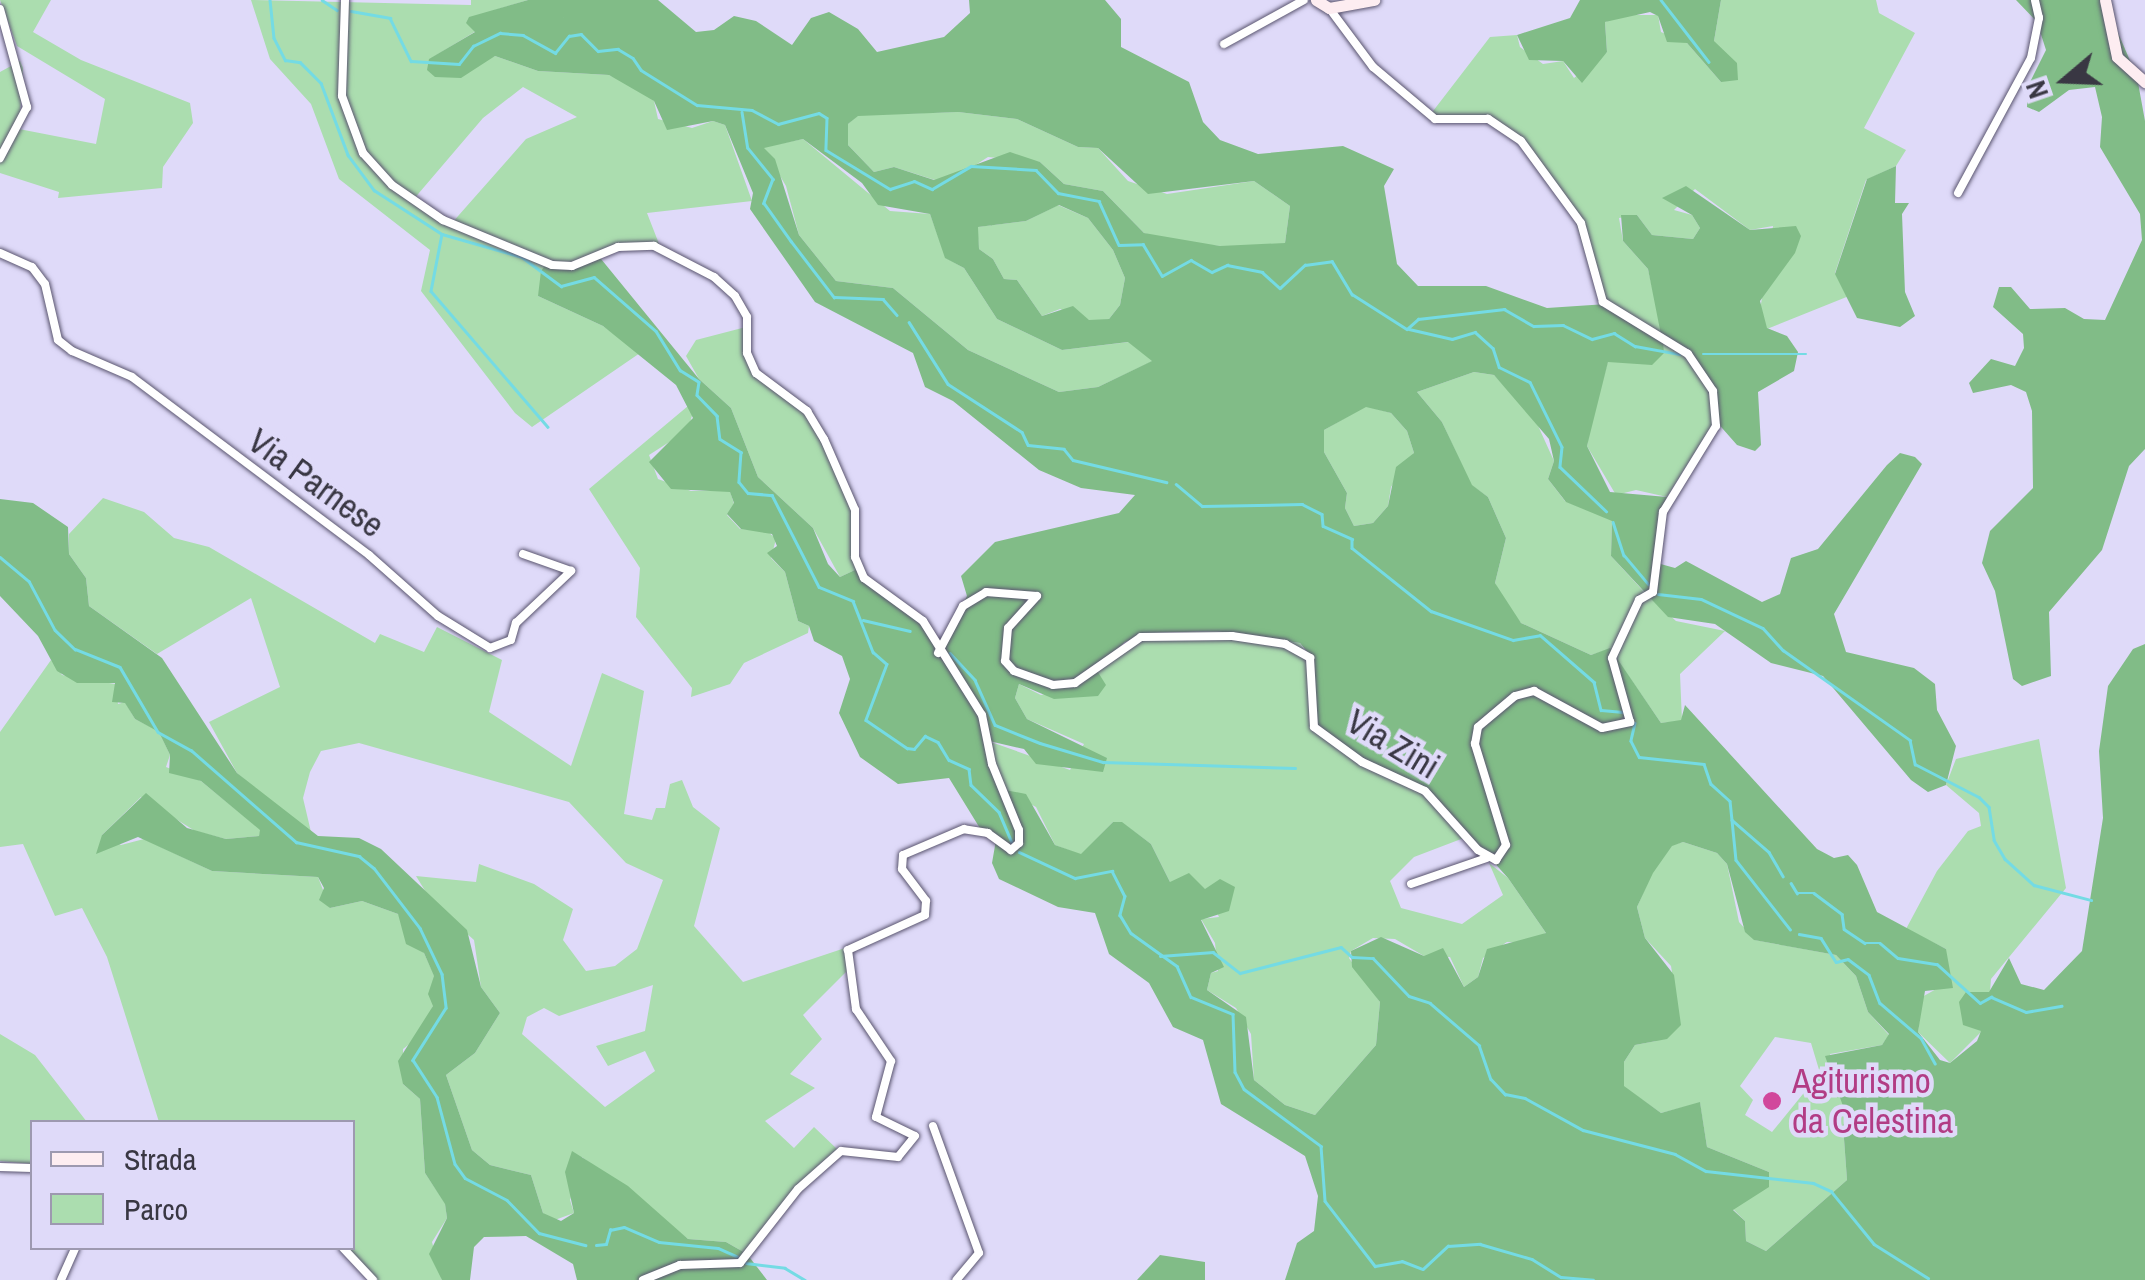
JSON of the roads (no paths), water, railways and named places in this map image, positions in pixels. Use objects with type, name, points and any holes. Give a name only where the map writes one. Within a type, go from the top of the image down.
[{"type":"street","points":[[346,0],[342,96],[355,138],[380,175],[443,220],[552,265],[572,266],[618,247],[654,246],[726,286],[746,317],[747,353],[756,373],[807,411],[824,439],[855,510],[855,556],[864,578],[915,613],[986,733],[1019,843],[1010,850],[988,833],[964,829],[902,854],[902,870],[926,901],[925,915],[848,950],[856,1010],[892,1061],[876,1117],[914,1136],[898,1157],[850,1149],[828,1160],[740,1263],[680,1265],[643,1280]]},
{"type":"street","points":[[1224,44],[1304,0]]},
{"type":"street","points":[[1316,0],[1329,8],[1374,0]]},
{"type":"street","points":[[1958,193],[2031,58],[2039,18],[2035,0]]},
{"type":"street","points":[[2105,0],[2118,58],[2145,82]]},
{"type":"street","name":"Via Zini","points":[[938,653],[969,598],[986,592],[1037,596],[1008,628],[1004,649],[1014,671],[1053,685],[1075,684],[1141,637],[1232,636],[1285,644],[1310,658],[1314,728],[1362,762],[1425,791],[1487,857],[1505,855],[1506,845],[1478,758],[1478,727],[1515,696],[1534,691],[1602,728],[1630,722],[1612,658],[1639,600],[1652,592],[1663,512],[1716,426],[1713,391],[1688,354],[1602,302],[1580,223],[1521,142],[1488,119],[1435,120],[1373,67],[1329,8]]},
{"type":"street","points":[[0,9],[27,106],[0,158]]},
{"type":"street","name":"Via Parnese","points":[[0,253],[32,267],[44,284],[58,340],[72,352],[132,377],[369,554],[438,616],[490,648],[512,640],[516,623],[571,571],[523,554]]},
{"type":"street","points":[[1411,884],[1487,857]]},
{"type":"street","points":[[933,1126],[979,1253],[956,1280]]},
{"type":"street","points":[[0,1166],[30,1168]]},
{"type":"street","points":[[61,1280],[74,1250]]},
{"type":"street","points":[[345,1250],[373,1280]]},
{"type":"waterway","points":[[270,0],[274,38],[285,60],[300,62],[321,83],[348,155],[374,190],[442,234],[522,257],[561,286],[594,277],[656,331],[680,370],[699,382],[697,395],[717,416],[720,439],[741,452],[739,482],[748,493],[772,495],[819,587],[853,601],[873,652],[887,664],[866,720],[907,748],[914,749],[925,736],[938,742],[949,760],[969,769],[971,785],[999,812],[1012,842]]},
{"type":"waterway","points":[[322,0],[337,10]]},
{"type":"waterway","points":[[1661,0],[1709,62]]},
{"type":"waterway","points":[[351,11],[390,18],[411,61],[459,64],[473,46],[500,33],[523,35],[555,53],[569,36],[581,34],[598,51],[618,49],[633,58],[641,70],[697,105],[752,110],[778,124],[819,113],[827,118],[826,150],[890,189],[914,181],[932,189],[971,166],[1036,170],[1058,193],[1099,201],[1119,245],[1143,244],[1162,276],[1191,260],[1212,272],[1227,265],[1262,272],[1280,288],[1305,265],[1332,261],[1352,294],[1407,329],[1418,319],[1504,309],[1534,326],[1563,325],[1592,339],[1614,333],[1635,346],[1679,354]]},
{"type":"waterway","points":[[742,112],[748,148],[773,179],[764,203],[791,241],[834,297],[883,299],[897,315]]},
{"type":"waterway","points":[[442,234],[431,291],[548,427]]},
{"type":"waterway","points":[[909,322],[948,384],[1022,432],[1028,445],[1064,449],[1073,460],[1166,482]]},
{"type":"waterway","points":[[1409,329],[1452,339],[1475,332],[1493,348],[1499,367],[1530,382],[1562,447],[1560,467],[1606,511]]},
{"type":"waterway","points":[[1703,354],[1806,354]]},
{"type":"waterway","points":[[1176,484],[1202,506],[1302,504],[1322,514],[1323,526],[1352,539],[1352,548],[1431,611],[1513,640],[1540,635],[1594,682],[1601,710],[1626,712]]},
{"type":"waterway","points":[[1613,522],[1624,555],[1648,584]]},
{"type":"waterway","points":[[0,557],[29,581],[55,630],[75,649],[120,667],[158,732],[191,750],[296,842],[359,856],[374,868],[420,928],[442,974],[446,1008],[413,1060],[437,1097],[455,1164],[465,1178],[507,1200],[539,1233],[585,1245]]},
{"type":"waterway","points":[[1658,594],[1701,599],[1763,628],[1783,650],[1910,740],[1915,764],[1979,797],[1989,807],[1994,840],[2005,859],[2034,885],[2091,900]]},
{"type":"waterway","points":[[863,620],[910,631]]},
{"type":"waterway","points":[[950,653],[975,680],[995,725],[1040,743],[1103,762],[1295,768]]},
{"type":"waterway","points":[[1635,723],[1631,741],[1639,757],[1704,764],[1711,784],[1730,801],[1732,820],[1769,852],[1783,876]]},
{"type":"waterway","points":[[1732,820],[1736,860],[1790,929]]},
{"type":"waterway","points":[[1019,852],[1075,878],[1112,871],[1125,896],[1120,915],[1131,933],[1177,966],[1191,997],[1233,1014],[1235,1072],[1244,1089],[1321,1146],[1325,1201],[1375,1266],[1402,1261],[1423,1269],[1448,1246],[1480,1244],[1532,1259],[1561,1277],[1593,1280]]},
{"type":"waterway","points":[[1791,883],[1797,893],[1814,893],[1842,914],[1844,929],[1865,943],[1880,943],[1898,958],[1937,964],[1980,1003],[1991,997],[2026,1012],[2061,1006]]},
{"type":"waterway","points":[[1799,934],[1821,938],[1836,962],[1848,959],[1869,975],[1880,1003],[1921,1038],[1935,1063]]},
{"type":"waterway","points":[[1160,956],[1213,952],[1240,973],[1341,947],[1352,957],[1373,958],[1409,996],[1430,1003],[1479,1045],[1491,1079],[1505,1094],[1525,1098],[1583,1130],[1675,1154],[1706,1171],[1813,1183],[1831,1191],[1874,1244],[1928,1278]]},
{"type":"waterway","points":[[596,1245],[606,1244],[610,1230],[624,1227],[659,1242],[718,1248],[738,1257]]},
{"type":"waterway","points":[[746,1263],[785,1268],[805,1280]]},
{"type":"place","name":"Agiturismo da Celestina","points":[[1772,1101]]}]
